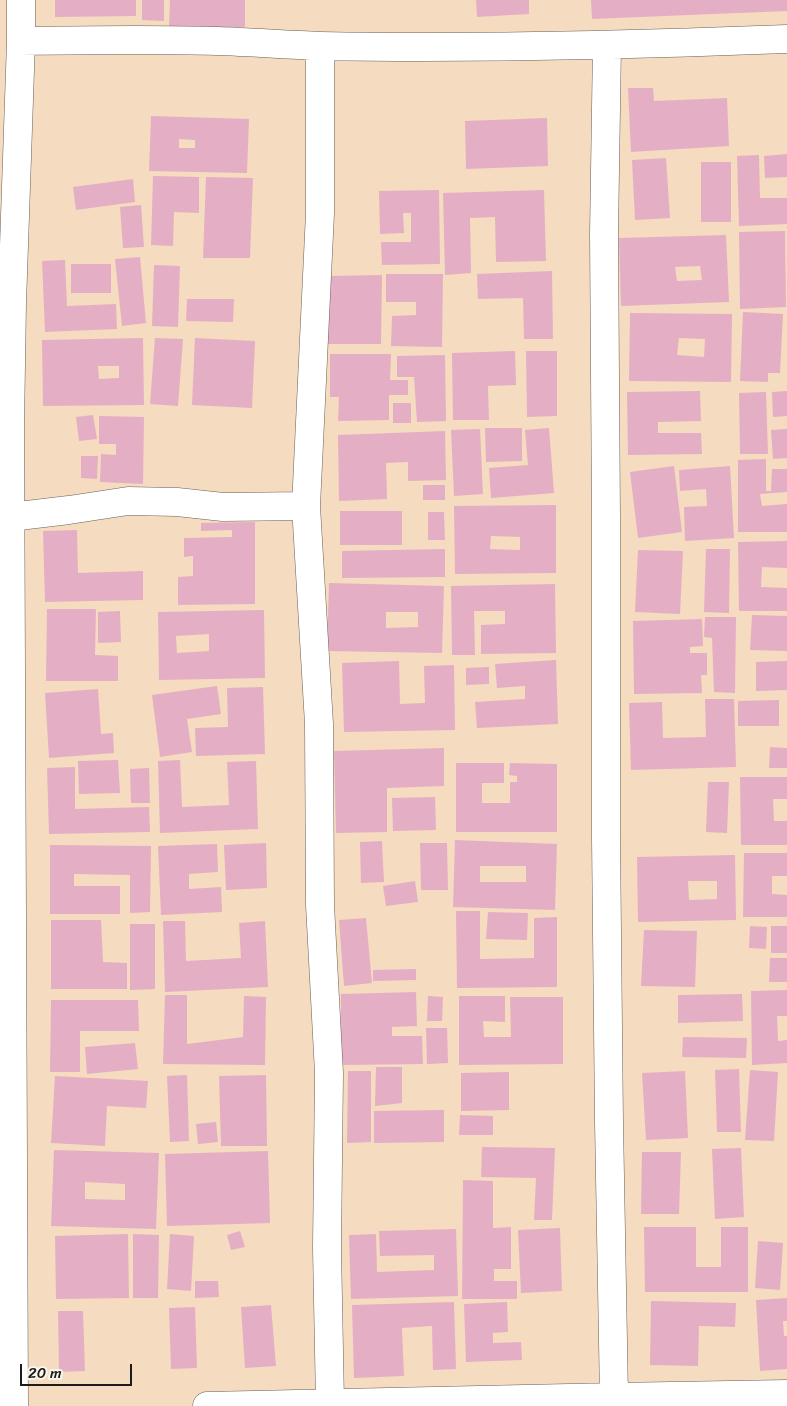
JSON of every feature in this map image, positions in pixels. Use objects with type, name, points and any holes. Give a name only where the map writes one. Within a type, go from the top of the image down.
[{"type":"street","points":[[14,1406],[6,1095],[5,553],[10,516],[12,304],[21,0]]},
{"type":"street","points":[[21,41],[219,41],[320,46],[608,45],[787,39]]},
{"type":"street","points":[[608,45],[604,234],[606,838],[614,1397]]},
{"type":"street","points":[[320,46],[320,213],[306,506],[319,724],[320,905],[329,1073],[327,1248],[330,1403]]},
{"type":"street","points":[[10,516],[128,501],[177,502],[223,507],[306,506]]},
{"type":"street","points":[[207,1406],[787,1394]]},
{"type":"building","points":[[55,0],[136,0],[136,16],[55,17]]},
{"type":"building","points":[[142,0],[164,0],[164,21],[142,20]]},
{"type":"building","points":[[170,0],[245,0],[245,27],[169,27]]},
{"type":"building","points":[[476,0],[529,0],[529,14],[477,17]]},
{"type":"building","points":[[591,0],[787,0],[787,11],[592,19]]},
{"type":"building","points":[[628,88],[653,88],[654,101],[727,98],[729,146],[631,152]]},
{"type":"building","points":[[151,116],[249,119],[247,173],[149,171]],"holes":[[[179,139],[195,140],[195,148],[179,148]]]},
{"type":"building","points":[[547,118],[548,166],[466,169],[465,121]]},
{"type":"building","points":[[787,154],[787,177],[765,178],[764,156]]},
{"type":"building","points":[[759,155],[760,198],[787,198],[787,224],[739,226],[737,156]]},
{"type":"building","points":[[666,158],[670,218],[635,220],[632,160]]},
{"type":"building","points":[[701,162],[731,162],[731,222],[701,222]]},
{"type":"building","points":[[153,176],[199,177],[199,213],[174,212],[173,246],[151,245]]},
{"type":"building","points":[[206,177],[253,178],[250,258],[203,258]]},
{"type":"building","points":[[133,179],[135,202],[76,210],[73,187]]},
{"type":"building","points":[[439,190],[440,264],[382,265],[381,242],[411,242],[411,213],[403,213],[404,233],[380,234],[379,191]]},
{"type":"building","points":[[544,190],[546,261],[496,262],[495,217],[470,218],[471,273],[445,275],[443,193]]},
{"type":"building","points":[[141,205],[144,247],[123,248],[120,207]]},
{"type":"building","points":[[785,231],[786,307],[740,309],[739,232]]},
{"type":"building","points":[[726,235],[729,302],[621,306],[619,238]],"holes":[[[700,266],[702,280],[677,281],[675,267]]]},
{"type":"building","points":[[140,257],[146,323],[122,326],[115,259]]},
{"type":"building","points":[[65,260],[67,306],[116,304],[117,329],[45,332],[42,261]]},
{"type":"building","points":[[71,264],[111,264],[111,293],[71,293]]},
{"type":"building","points":[[154,265],[180,266],[178,327],[152,326]]},
{"type":"building","points":[[552,271],[553,339],[524,339],[523,298],[478,299],[477,274]]},
{"type":"building","points":[[386,274],[443,274],[442,347],[391,346],[392,316],[416,315],[416,302],[386,302]]},
{"type":"building","points":[[382,275],[381,344],[327,344],[328,276]]},
{"type":"building","points":[[187,299],[234,299],[233,322],[186,321]]},
{"type":"building","points":[[743,312],[783,314],[780,373],[768,373],[768,382],[740,381]]},
{"type":"building","points":[[630,313],[732,314],[731,382],[629,381]],"holes":[[[679,338],[705,339],[704,357],[677,355]]]},
{"type":"building","points":[[143,338],[144,405],[43,406],[42,340]],"holes":[[[98,366],[119,366],[119,378],[99,379]]]},
{"type":"building","points":[[155,338],[183,339],[178,406],[150,404]]},
{"type":"building","points":[[195,338],[255,341],[252,408],[192,405]]},
{"type":"building","points":[[515,351],[516,385],[488,386],[489,420],[453,420],[452,353]]},
{"type":"building","points":[[526,351],[557,351],[557,416],[527,417]]},
{"type":"building","points":[[330,354],[391,354],[390,380],[408,380],[408,395],[389,395],[389,420],[338,421],[339,397],[330,397]]},
{"type":"building","points":[[445,355],[446,421],[417,422],[414,377],[397,377],[397,356]]},
{"type":"building","points":[[700,391],[701,421],[658,422],[658,433],[701,433],[702,454],[628,455],[627,392]]},
{"type":"building","points":[[787,391],[787,416],[773,417],[772,392]]},
{"type":"building","points":[[766,392],[768,454],[740,454],[739,393]]},
{"type":"building","points":[[393,403],[411,403],[411,423],[393,423]]},
{"type":"building","points":[[93,415],[97,439],[79,441],[76,417]]},
{"type":"building","points":[[99,416],[144,417],[143,484],[100,482],[101,454],[116,455],[116,444],[99,444]]},
{"type":"building","points":[[485,428],[522,428],[522,461],[486,462]]},
{"type":"building","points":[[549,428],[554,493],[491,498],[489,468],[528,465],[525,430]]},
{"type":"building","points":[[480,429],[483,494],[454,496],[451,430]]},
{"type":"building","points":[[787,429],[787,458],[773,459],[771,430]]},
{"type":"building","points":[[445,431],[446,480],[408,481],[408,462],[386,463],[387,499],[339,501],[338,435]]},
{"type":"building","points":[[81,456],[98,456],[97,479],[81,478]]},
{"type":"building","points":[[766,459],[766,491],[771,491],[772,469],[787,469],[787,492],[760,494],[762,506],[787,504],[787,532],[738,532],[738,460]]},
{"type":"building","points":[[674,466],[682,532],[638,538],[630,472]]},
{"type":"building","points":[[730,466],[734,538],[685,541],[684,507],[707,506],[706,489],[680,491],[679,470]]},
{"type":"building","points":[[423,485],[445,485],[445,500],[423,500]]},
{"type":"building","points":[[556,505],[556,573],[455,574],[454,506]],"holes":[[[491,536],[520,537],[520,550],[490,549]]]},
{"type":"building","points":[[340,511],[402,511],[402,545],[340,545]]},
{"type":"building","points":[[428,512],[444,512],[445,540],[428,540]]},
{"type":"building","points":[[255,522],[255,604],[178,605],[178,577],[193,576],[193,556],[184,557],[184,538],[232,537],[232,530],[201,531],[201,523]]},
{"type":"building","points":[[77,530],[78,573],[143,571],[143,600],[45,602],[43,531]]},
{"type":"building","points":[[787,541],[787,568],[762,567],[761,587],[787,588],[787,611],[739,611],[738,542]]},
{"type":"building","points":[[445,549],[445,577],[342,578],[342,551]]},
{"type":"building","points":[[706,549],[730,549],[729,613],[704,612]]},
{"type":"building","points":[[638,550],[683,551],[680,614],[635,612]]},
{"type":"building","points":[[329,583],[444,586],[442,653],[327,651]],"holes":[[[386,612],[418,612],[418,627],[386,628]]]},
{"type":"building","points":[[555,584],[556,653],[481,654],[481,625],[505,624],[505,611],[474,611],[475,655],[452,655],[451,586]]},
{"type":"building","points":[[47,609],[96,609],[95,655],[118,656],[118,681],[46,681]]},
{"type":"building","points":[[264,610],[265,678],[159,680],[158,612]],"holes":[[[209,634],[209,651],[177,653],[176,636]]]},
{"type":"building","points":[[120,611],[121,642],[98,643],[98,612]]},
{"type":"building","points":[[752,615],[787,616],[787,651],[750,650]]},
{"type":"building","points":[[705,617],[736,617],[735,693],[714,692],[712,638],[704,637]]},
{"type":"building","points":[[702,619],[703,646],[690,647],[690,653],[707,653],[707,675],[701,675],[702,693],[634,694],[633,621]]},
{"type":"building","points":[[556,660],[558,724],[477,728],[475,702],[525,699],[525,686],[497,688],[495,664]]},
{"type":"building","points":[[399,661],[400,704],[425,703],[424,666],[454,665],[455,730],[344,732],[342,663]]},
{"type":"building","points":[[787,661],[787,690],[756,691],[756,662]]},
{"type":"building","points":[[489,667],[489,684],[466,685],[466,668]]},
{"type":"building","points":[[217,686],[221,714],[187,719],[192,752],[160,757],[152,695]]},
{"type":"building","points":[[263,687],[265,754],[196,756],[195,728],[228,727],[227,688]]},
{"type":"building","points":[[98,689],[101,734],[113,733],[114,753],[49,758],[45,693]]},
{"type":"building","points":[[705,699],[734,699],[736,767],[631,770],[629,703],[662,702],[663,738],[706,737]]},
{"type":"building","points":[[779,700],[779,726],[738,726],[738,701]]},
{"type":"building","points":[[770,747],[787,748],[787,768],[769,768]]},
{"type":"building","points":[[444,748],[444,786],[387,788],[387,832],[336,833],[334,751]]},
{"type":"building","points":[[118,760],[120,793],[79,794],[78,761]]},
{"type":"building","points":[[180,760],[182,807],[229,805],[227,762],[256,761],[258,829],[160,833],[158,761]]},
{"type":"building","points":[[456,763],[504,763],[504,783],[482,783],[482,803],[510,803],[510,782],[517,782],[517,776],[509,775],[510,763],[557,764],[557,832],[456,832]]},
{"type":"building","points":[[75,767],[75,809],[149,807],[150,832],[49,834],[47,768]]},
{"type":"building","points":[[149,768],[150,803],[131,803],[130,769]]},
{"type":"building","points":[[740,777],[787,777],[787,799],[773,799],[774,821],[787,821],[787,845],[741,845]]},
{"type":"building","points":[[708,782],[729,782],[727,833],[706,832]]},
{"type":"building","points":[[435,797],[436,830],[393,831],[392,798]]},
{"type":"building","points":[[455,840],[557,844],[555,910],[453,907]],"holes":[[[480,866],[526,866],[526,882],[480,882]]]},
{"type":"building","points":[[382,841],[384,882],[361,883],[360,842]]},
{"type":"building","points":[[266,843],[267,888],[226,890],[224,845]]},
{"type":"building","points":[[420,843],[447,843],[448,890],[421,890]]},
{"type":"building","points":[[217,844],[218,872],[189,874],[189,889],[221,887],[222,912],[161,915],[158,846]]},
{"type":"building","points":[[50,845],[151,846],[150,912],[130,913],[130,875],[74,874],[74,886],[120,886],[120,914],[50,914]]},
{"type":"building","points":[[744,853],[787,853],[787,876],[772,876],[772,894],[787,895],[787,917],[743,917]]},
{"type":"building","points":[[735,855],[736,920],[638,922],[637,857]],"holes":[[[688,881],[717,881],[717,899],[689,900]]]},
{"type":"building","points":[[415,881],[418,902],[386,906],[383,886]]},
{"type":"building","points":[[456,911],[480,911],[480,959],[534,958],[534,918],[557,917],[557,987],[457,988]]},
{"type":"building","points":[[488,912],[528,913],[527,940],[486,939]]},
{"type":"building","points":[[366,918],[372,983],[344,986],[339,920]]},
{"type":"building","points":[[51,920],[101,920],[103,962],[127,963],[127,989],[51,989]]},
{"type":"building","points":[[163,921],[185,921],[186,961],[241,958],[239,923],[265,921],[268,987],[165,992]]},
{"type":"building","points":[[130,924],[155,924],[155,989],[130,990]]},
{"type":"building","points":[[750,926],[767,927],[766,949],[749,948]]},
{"type":"building","points":[[771,926],[787,926],[787,953],[771,953]]},
{"type":"building","points":[[644,930],[697,931],[695,987],[641,986]]},
{"type":"building","points":[[770,958],[787,958],[787,982],[769,982]]},
{"type":"building","points":[[416,969],[416,980],[373,981],[373,970]]},
{"type":"building","points":[[787,990],[787,1016],[777,1016],[778,1041],[787,1040],[787,1063],[752,1065],[751,991]]},
{"type":"building","points":[[416,992],[417,1026],[392,1027],[392,1036],[422,1036],[423,1064],[341,1065],[341,994]]},
{"type":"building","points":[[742,994],[743,1021],[678,1023],[678,995]]},
{"type":"building","points":[[165,995],[187,995],[187,1044],[243,1037],[244,996],[266,997],[265,1065],[163,1064]]},
{"type":"building","points":[[428,996],[443,997],[442,1021],[427,1021]]},
{"type":"building","points":[[459,996],[505,996],[505,1022],[483,1021],[484,1037],[511,1037],[510,997],[563,997],[563,1064],[459,1065]]},
{"type":"building","points":[[51,1000],[138,1000],[139,1031],[80,1031],[80,1072],[50,1072]]},
{"type":"building","points":[[426,1028],[447,1028],[448,1063],[427,1064]]},
{"type":"building","points":[[683,1037],[747,1038],[746,1058],[682,1057]]},
{"type":"building","points":[[135,1043],[138,1069],[87,1074],[85,1047]]},
{"type":"building","points":[[376,1067],[402,1067],[402,1103],[375,1106]]},
{"type":"building","points":[[739,1069],[741,1132],[717,1132],[715,1070]]},
{"type":"building","points":[[750,1070],[778,1072],[774,1141],[745,1140]]},
{"type":"building","points":[[348,1071],[371,1071],[371,1142],[347,1143]]},
{"type":"building","points":[[685,1071],[688,1138],[646,1140],[642,1073]]},
{"type":"building","points":[[509,1072],[509,1110],[461,1111],[461,1073]]},
{"type":"building","points":[[187,1075],[189,1141],[170,1142],[167,1076]]},
{"type":"building","points":[[266,1075],[267,1146],[221,1146],[219,1076]]},
{"type":"building","points":[[55,1076],[148,1081],[146,1108],[107,1106],[105,1146],[51,1143]]},
{"type":"building","points":[[444,1110],[444,1142],[374,1143],[374,1111]]},
{"type":"building","points":[[460,1115],[493,1116],[493,1135],[459,1135]]},
{"type":"building","points":[[216,1122],[218,1142],[198,1144],[196,1124]]},
{"type":"building","points":[[482,1147],[555,1148],[552,1220],[534,1220],[536,1178],[481,1177]]},
{"type":"building","points":[[741,1148],[744,1217],[715,1219],[712,1149]]},
{"type":"building","points":[[54,1150],[159,1153],[156,1229],[51,1226]],"holes":[[[85,1182],[125,1184],[125,1200],[85,1199]]]},
{"type":"building","points":[[268,1151],[270,1223],[167,1226],[165,1154]]},
{"type":"building","points":[[642,1152],[681,1152],[679,1214],[641,1214]]},
{"type":"building","points":[[463,1180],[493,1181],[493,1228],[511,1227],[511,1269],[494,1269],[494,1281],[517,1281],[517,1299],[462,1299]]},
{"type":"building","points":[[644,1227],[696,1227],[696,1267],[721,1267],[721,1227],[748,1227],[748,1292],[645,1292]]},
{"type":"building","points":[[560,1228],[562,1291],[521,1293],[518,1230]]},
{"type":"building","points":[[456,1229],[458,1296],[351,1299],[349,1235],[376,1234],[377,1272],[434,1270],[434,1255],[380,1256],[379,1231]]},
{"type":"building","points":[[240,1231],[245,1247],[231,1250],[227,1235]]},
{"type":"building","points":[[128,1234],[129,1298],[56,1299],[55,1236]]},
{"type":"building","points":[[133,1234],[159,1235],[158,1298],[133,1298]]},
{"type":"building","points":[[170,1234],[194,1236],[191,1291],[167,1289]]},
{"type":"building","points":[[758,1241],[783,1243],[780,1290],[755,1288]]},
{"type":"building","points":[[195,1281],[218,1281],[219,1297],[195,1298]]},
{"type":"building","points":[[787,1298],[787,1321],[783,1321],[784,1336],[787,1336],[787,1369],[760,1371],[756,1300]]},
{"type":"building","points":[[651,1301],[736,1303],[735,1327],[699,1326],[698,1366],[650,1365]]},
{"type":"building","points":[[454,1302],[456,1369],[433,1370],[432,1326],[402,1328],[404,1376],[354,1378],[352,1305]]},
{"type":"building","points":[[507,1302],[508,1332],[493,1333],[493,1343],[521,1342],[522,1360],[466,1362],[464,1304]]},
{"type":"building","points":[[271,1305],[276,1366],[245,1368],[241,1307]]},
{"type":"building","points":[[195,1307],[197,1368],[171,1369],[169,1308]]},
{"type":"building","points":[[58,1311],[83,1311],[85,1371],[59,1372]]}]
